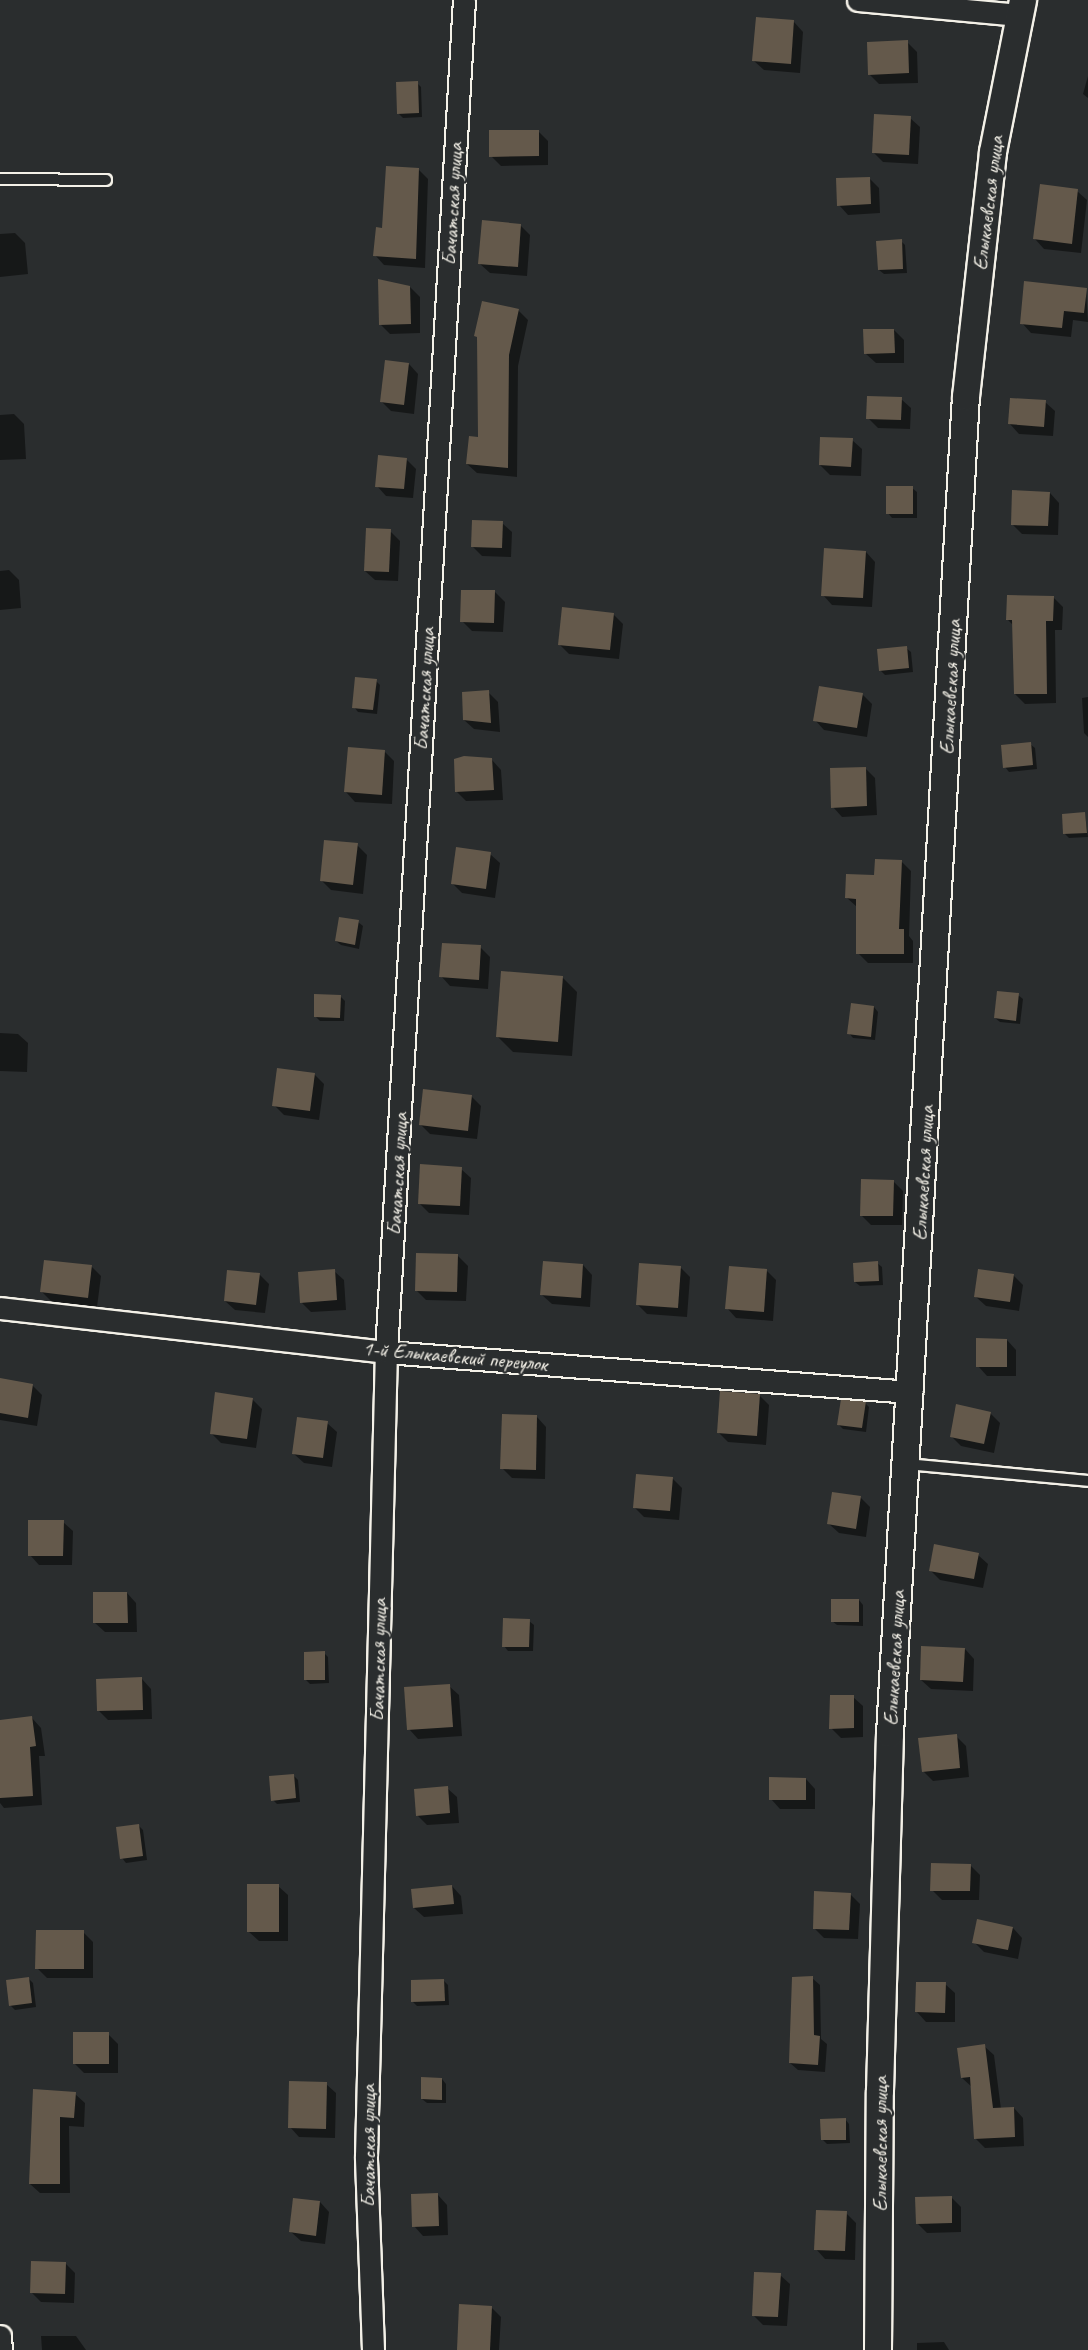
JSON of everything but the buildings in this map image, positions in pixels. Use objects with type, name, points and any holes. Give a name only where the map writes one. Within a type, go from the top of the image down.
[{"type":"street","name":"Бачатская улица","points":[[373,2350],[366,2156],[386,1352],[464,0]]},
{"type":"street","points":[[858,0],[1021,8]]},
{"type":"street","name":"Елыкаевская улица","points":[[878,2350],[880,2067],[890,1734],[966,397],[993,152],[1021,8]]},
{"type":"street","name":"1-й Елыкаевский переулок","points":[[0,1308],[386,1352],[911,1392]]},
{"type":"street","points":[[0,2336],[1,2350]]},
{"type":"lane","points":[[0,179],[106,180]]},
{"type":"lane","points":[[904,1463],[1088,1481]]}]
